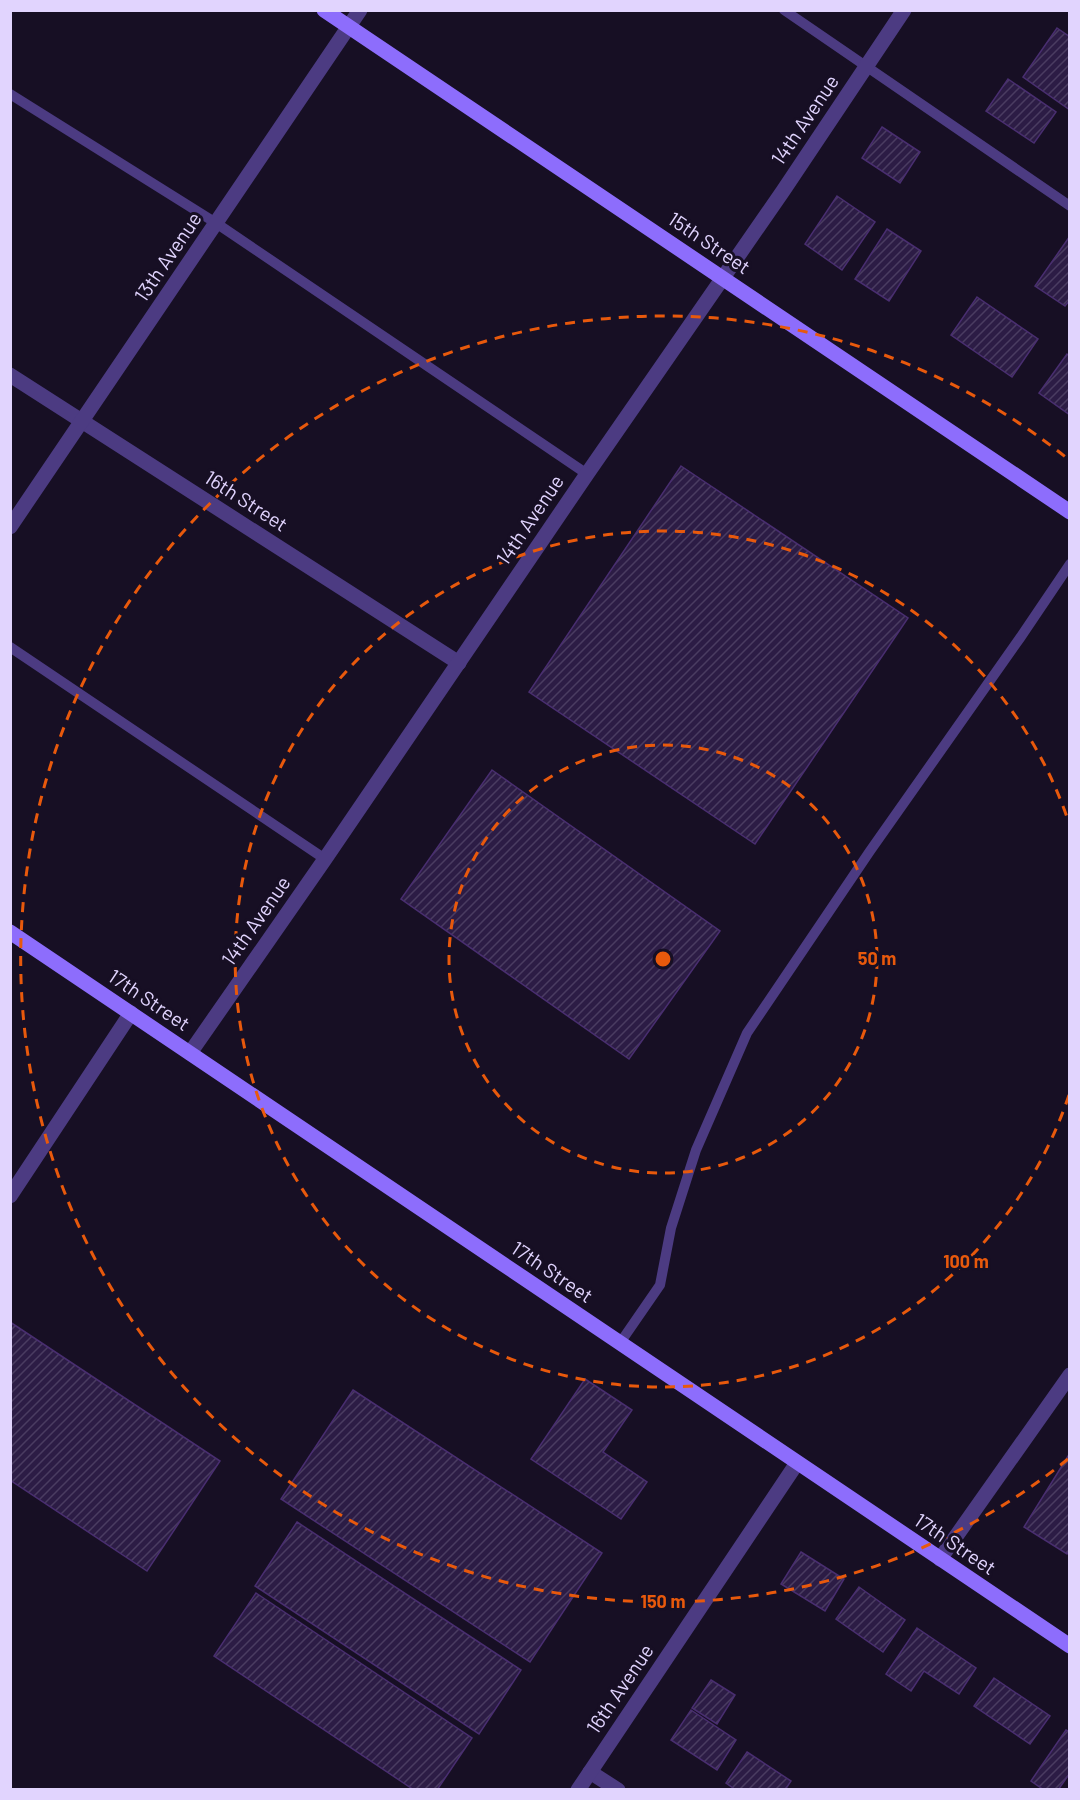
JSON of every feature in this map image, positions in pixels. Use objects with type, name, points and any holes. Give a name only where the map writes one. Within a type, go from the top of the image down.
[{"type":"main road","name":"15th Street","points":[[324,10],[1070,512]]},
{"type":"main road","name":"17th Street","points":[[10,932],[1070,1646]]},
{"type":"street","name":"13th Avenue","points":[[10,527],[360,10]]},
{"type":"street","name":"14th Avenue","points":[[190,1053],[783,191],[904,10]]},
{"type":"street","name":"16th Street","points":[[10,375],[459,663]]},
{"type":"street","points":[[10,1196],[131,1013]]},
{"type":"street","points":[[940,1559],[1070,1375]]},
{"type":"street","name":"16th Avenue","points":[[578,1790],[797,1463]]},
{"type":"street","points":[[590,1772],[618,1790]]},
{"type":"lane","points":[[784,10],[1070,206]]},
{"type":"lane","points":[[10,94],[216,223],[587,474]]},
{"type":"lane","points":[[620,1343],[660,1285],[671,1228],[696,1150],[747,1033],[870,851],[1070,564]]},
{"type":"lane","points":[[10,647],[325,859]]},
{"type":"building","points":[[1057,28],[1070,37],[1070,110],[1023,77]]},
{"type":"building","points":[[1008,79],[1056,112],[1034,143],[986,111]]},
{"type":"building","points":[[882,127],[920,152],[900,183],[862,158]]},
{"type":"building","points":[[837,196],[875,222],[842,270],[805,244]]},
{"type":"building","points":[[887,229],[921,251],[889,301],[855,279]]},
{"type":"building","points":[[1070,236],[1070,300],[1065,306],[1035,286]]},
{"type":"building","points":[[977,297],[1038,339],[1012,377],[951,335]]},
{"type":"building","points":[[1067,354],[1070,356],[1070,415],[1039,393]]},
{"type":"building","points":[[681,466],[908,618],[755,844],[529,692]]},
{"type":"building","points":[[492,770],[720,931],[629,1059],[401,899]]},
{"type":"building","points":[[10,1322],[220,1461],[147,1571],[10,1480]]},
{"type":"building","points":[[585,1379],[632,1410],[603,1452],[647,1482],[621,1519],[531,1459]]},
{"type":"building","points":[[353,1390],[602,1553],[530,1662],[281,1499]]},
{"type":"building","points":[[1070,1453],[1070,1549],[1067,1554],[1024,1527]]},
{"type":"building","points":[[297,1522],[521,1670],[479,1734],[255,1586]]},
{"type":"building","points":[[801,1552],[844,1579],[825,1611],[781,1584]]},
{"type":"building","points":[[859,1587],[905,1620],[883,1652],[836,1619]]},
{"type":"building","points":[[256,1593],[472,1738],[437,1790],[414,1790],[214,1656]]},
{"type":"building","points":[[917,1628],[976,1668],[959,1694],[924,1671],[911,1691],[886,1674]]},
{"type":"building","points":[[994,1678],[1050,1716],[1030,1744],[974,1706]]},
{"type":"building","points":[[711,1680],[735,1695],[717,1724],[692,1708]]},
{"type":"building","points":[[691,1710],[736,1740],[717,1770],[671,1740]]},
{"type":"building","points":[[1066,1730],[1070,1732],[1070,1773],[1058,1790],[1044,1790],[1031,1781]]},
{"type":"building","points":[[747,1752],[791,1781],[785,1790],[736,1790],[726,1783]]}]
